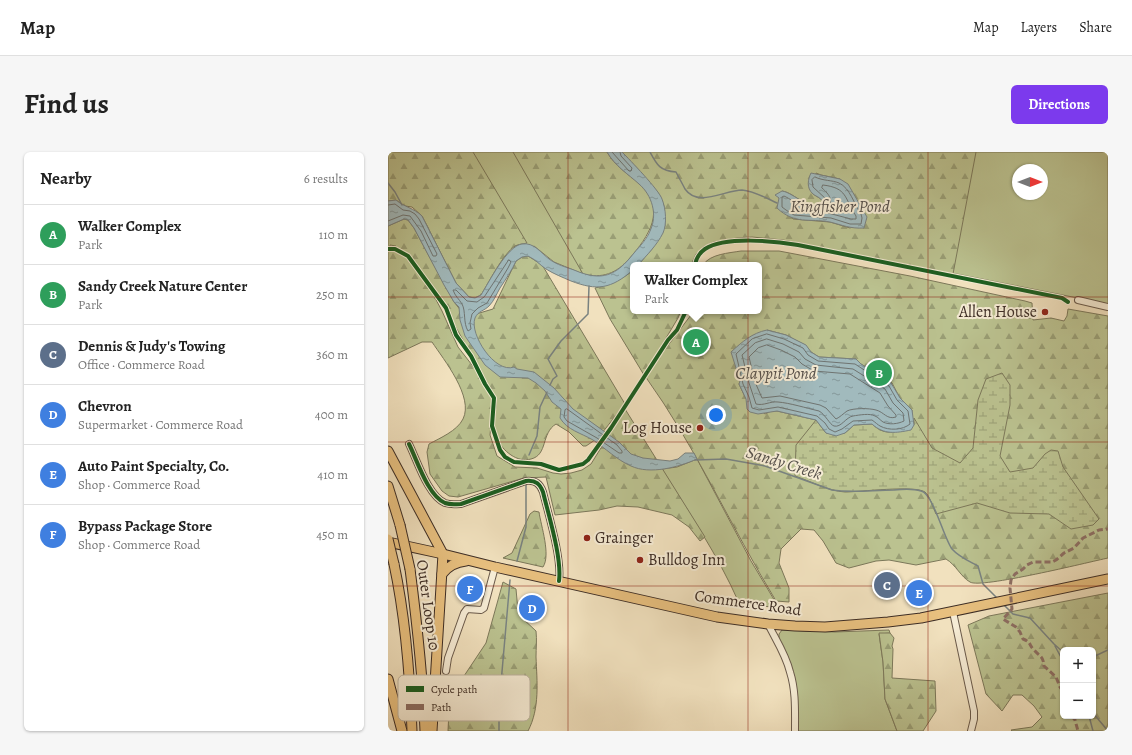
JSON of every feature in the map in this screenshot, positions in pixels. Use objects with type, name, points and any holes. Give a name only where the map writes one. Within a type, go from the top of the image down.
[{"type":"highway","points":[[388,451],[443,554],[436,675]]},
{"type":"highway","name":"Outer Loop 10","points":[[388,486],[400,525],[410,569],[421,675]]},
{"type":"highway","name":"Commerce Road","points":[[388,541],[495,567],[717,617],[768,624],[825,627],[865,625],[914,619],[1108,579]]},
{"type":"highway","points":[[388,541],[401,596],[407,642],[409,675]]},
{"type":"highway","points":[[442,574],[453,564],[468,560]]},
{"type":"highway","points":[[388,679],[398,716]]},
{"type":"highway","points":[[399,721],[402,731]]},
{"type":"highway","points":[[411,721],[412,731]]},
{"type":"highway","name":"Outer Loop 10","points":[[424,721],[425,731]]},
{"type":"highway","points":[[432,731],[433,721]]},
{"type":"street","points":[[1078,300],[1108,307]]},
{"type":"street","points":[[409,444],[433,493],[444,502],[452,505],[461,504],[526,481],[532,480],[538,483],[543,492],[557,554],[560,570],[559,581]]},
{"type":"street","points":[[446,672],[448,658],[464,613],[467,609],[481,610],[484,608],[495,567]]},
{"type":"street","points":[[953,612],[974,712],[971,731]]},
{"type":"street","points":[[768,624],[783,654],[790,673],[795,700],[796,731]]},
{"type":"green space","points":[[388,152],[601,152],[581,271],[583,274],[554,262],[534,246],[469,307]]},
{"type":"green space","points":[[388,152],[473,152],[527,243],[516,245],[510,250],[481,295],[475,298],[469,297],[456,283],[422,216],[412,207],[405,206],[396,200],[388,201]]},
{"type":"green space","points":[[513,152],[607,152],[618,166],[640,184],[648,194],[652,203],[654,213],[652,223],[643,241],[624,264],[609,274],[597,276],[583,274]]},
{"type":"green space","points":[[619,152],[1108,152],[1108,304],[765,236],[746,235],[658,249]]},
{"type":"green space","points":[[622,152],[976,152],[953,274],[783,240],[752,237],[714,242],[703,247],[696,254],[692,262],[641,262],[652,249],[665,226],[664,206],[659,194]],"holes":[[[816,173],[840,179],[864,211],[866,220],[850,228],[830,222],[793,219],[779,198],[782,191],[787,192],[807,204],[818,205],[823,202],[813,194]]]},
{"type":"green space","points":[[404,219],[408,220],[414,228],[454,302],[466,317],[493,309],[516,261],[522,257],[528,256],[544,268],[625,404],[598,438],[586,446],[583,446],[569,432],[556,424],[551,428],[540,453],[536,457],[526,460],[516,458],[503,448],[497,439],[494,427],[496,406],[495,397],[475,361],[414,260],[406,253],[395,248],[396,246],[390,245],[388,248],[388,226]]},
{"type":"green space","points":[[388,250],[405,255],[411,261],[432,292],[458,347],[479,374],[492,396],[493,403],[490,435],[497,456],[515,467],[537,468],[561,474],[582,470],[591,464],[625,409],[705,537],[700,541],[689,527],[672,515],[638,507],[617,506],[599,510],[555,515],[546,477],[524,478],[458,497],[449,496],[442,491],[430,474],[427,452],[429,444],[448,434],[457,427],[463,419],[465,410],[464,400],[461,390],[450,368],[432,342],[422,342],[388,358]]},
{"type":"green space","points":[[741,251],[779,251],[910,276],[1025,301],[1032,303],[1033,320],[1051,318],[1064,321],[1067,316],[1068,309],[1108,316],[1108,558],[1013,579],[978,583],[967,580],[953,564],[946,559],[916,565],[889,560],[876,561],[849,568],[836,563],[823,541],[814,530],[801,529],[781,549],[779,563],[789,588],[789,602],[776,601],[681,431],[645,376],[692,314],[762,314],[762,262],[705,262],[710,258],[726,253]],"holes":[[[767,330],[786,335],[805,345],[811,352],[819,357],[856,359],[861,364],[892,383],[900,398],[912,410],[912,415],[816,420],[777,411],[771,411],[765,414],[746,399],[739,384]]]},
{"type":"green space","points":[[630,272],[630,314],[680,314],[644,375],[610,319],[595,288],[615,282]]},
{"type":"green space","points":[[1002,373],[1010,385],[1010,405],[1000,456],[1010,472],[1033,468],[1045,454],[1051,450],[1058,451],[1063,467],[1099,519],[1093,525],[1071,529],[1049,514],[1010,513],[977,503],[936,514],[927,494],[919,490],[899,489],[845,492],[826,488],[795,476],[796,445],[816,420],[826,433],[845,433],[854,425],[872,424],[882,431],[897,431],[914,425],[914,418],[932,448],[960,463],[973,448],[978,400],[986,379]]},
{"type":"green space","points":[[697,459],[751,561],[779,608],[739,603],[713,551],[662,469],[677,467]]},
{"type":"green space","points":[[534,511],[539,512],[545,540],[546,555],[543,567],[503,558],[512,553],[530,514]]},
{"type":"green space","points":[[503,582],[516,589],[518,611],[521,617],[536,631],[537,695],[532,722],[528,731],[448,731],[448,721],[530,721],[530,675],[465,675],[486,643]]},
{"type":"green space","points":[[1108,593],[1108,731],[1012,731],[1011,730],[1032,727],[1042,717],[1034,706],[1022,695],[1013,695],[1002,711],[986,694],[968,625],[989,616]]},
{"type":"green space","points":[[782,630],[835,632],[889,630],[890,633],[879,634],[883,662],[885,699],[897,731],[798,731],[798,712],[779,640],[779,634]]},
{"type":"green space","points":[[879,633],[890,633],[894,638],[892,646],[892,678],[935,681],[936,711],[923,731],[897,731],[885,699],[883,662]]},
{"type":"water","points":[[607,152],[622,152],[660,195],[665,212],[665,225],[663,233],[655,246],[641,262],[630,262],[630,272],[618,281],[596,287],[571,281],[549,271],[528,256],[522,257],[516,261],[491,304],[479,312],[476,316],[474,325],[476,333],[485,351],[499,365],[507,368],[514,367],[517,369],[534,372],[554,388],[573,409],[619,442],[631,454],[643,458],[670,461],[678,459],[685,453],[694,453],[697,459],[682,465],[664,469],[647,470],[631,466],[593,440],[566,426],[560,418],[561,409],[552,402],[545,391],[536,383],[528,378],[500,377],[485,365],[465,336],[460,320],[459,307],[454,302],[444,285],[414,228],[408,220],[404,219],[388,226],[388,201],[396,200],[422,216],[456,283],[469,297],[475,298],[481,295],[510,251],[516,246],[522,244],[534,246],[555,263],[584,274],[593,276],[608,275],[621,267],[645,240],[649,234],[653,218],[650,199],[644,189],[610,157]]},
{"type":"water","name":"Kingfisher Pond","points":[[811,173],[840,179],[848,184],[867,217],[864,228],[851,227],[830,222],[796,219],[790,217],[777,208],[779,198],[775,195],[782,191],[787,192],[808,204],[818,205],[823,202],[809,189],[808,181]]},
{"type":"water","name":"Claypit Pond","points":[[767,330],[786,335],[806,345],[811,352],[819,357],[856,359],[861,364],[891,383],[900,398],[912,410],[914,425],[911,430],[886,432],[872,424],[854,425],[845,433],[836,436],[826,433],[816,420],[777,411],[758,414],[750,412],[747,409],[746,399],[739,384],[740,381],[731,352],[743,341]]},
{"type":"waterway","points":[[650,152],[663,169],[676,172],[685,189],[690,194],[697,197],[712,197],[742,190],[755,193],[777,203]]},
{"type":"waterway","points":[[388,183],[402,205]]},
{"type":"waterway","points":[[550,385],[553,379],[557,376],[548,359],[561,341],[588,314],[589,286]]},
{"type":"waterway","points":[[529,455],[537,436],[540,407],[547,392]]},
{"type":"waterway","name":"Sandy Creek","points":[[695,460],[726,459],[765,466],[832,490],[855,491],[914,489],[921,491],[930,500],[952,549],[961,557],[978,566],[983,584],[997,598]]},
{"type":"waterway","points":[[517,561],[526,527],[526,485]]},
{"type":"waterway","points":[[502,675],[510,580]]},
{"type":"waterway","name":"Sandy Creek","points":[[1004,605],[1013,614],[1030,618],[1060,649]]},
{"type":"waterway","name":"Sandy Creek","points":[[1055,646],[1060,655]]},
{"type":"waterway","name":"Sandy Creek","points":[[1096,656],[1108,650]]},
{"type":"waterway","points":[[1096,717],[1108,731]]},
{"type":"waterway","points":[[1090,719],[1093,731]]},
{"type":"waterway","points":[[499,721],[499,731]]},
{"type":"marked path","points":[[1060,687],[1056,677],[1044,666],[1041,656],[1032,648],[1029,642],[1023,639],[1016,627],[1003,619],[1012,609],[1010,588],[1011,580],[1015,574],[1027,565],[1033,562],[1052,562],[1074,548],[1083,538],[1099,530],[1108,529]]},
{"type":"marked path","points":[[1074,719],[1078,731]]},
{"type":"cycle path","points":[[696,262],[701,252],[705,249],[725,242],[777,242],[1062,298],[1068,302]]},
{"type":"cycle path","points":[[388,249],[395,249],[408,256],[446,308],[456,335],[471,356],[494,398],[492,426],[500,450],[505,457],[514,462],[541,464],[559,470],[583,464],[588,460],[611,428],[668,340],[677,330],[685,314]]},
{"type":"cycle path","points":[[409,444],[428,485],[433,493],[445,503],[461,504],[526,481],[532,481],[539,485],[543,492],[554,537],[559,561],[559,581]]},
{"type":"place","name":"Allen House","points":[[1045,312]]},
{"type":"place","name":"Walker Complex","points":[[696,342]]},
{"type":"place","name":"Sandy Creek Nature Center","points":[[879,373]]},
{"type":"place","name":"Log House","points":[[700,428]]},
{"type":"place","name":"Grainger","points":[[587,538]]},
{"type":"place","name":"Bulldog Inn","points":[[640,560]]},
{"type":"place","name":"Dennis & Judy's Towing","points":[[887,585]]},
{"type":"place","name":"Bypass Package Store","points":[[470,589]]},
{"type":"place","name":"Auto Paint Specialty, Co.","points":[[919,593]]},
{"type":"place","name":"Chevron","points":[[532,608]]}]
